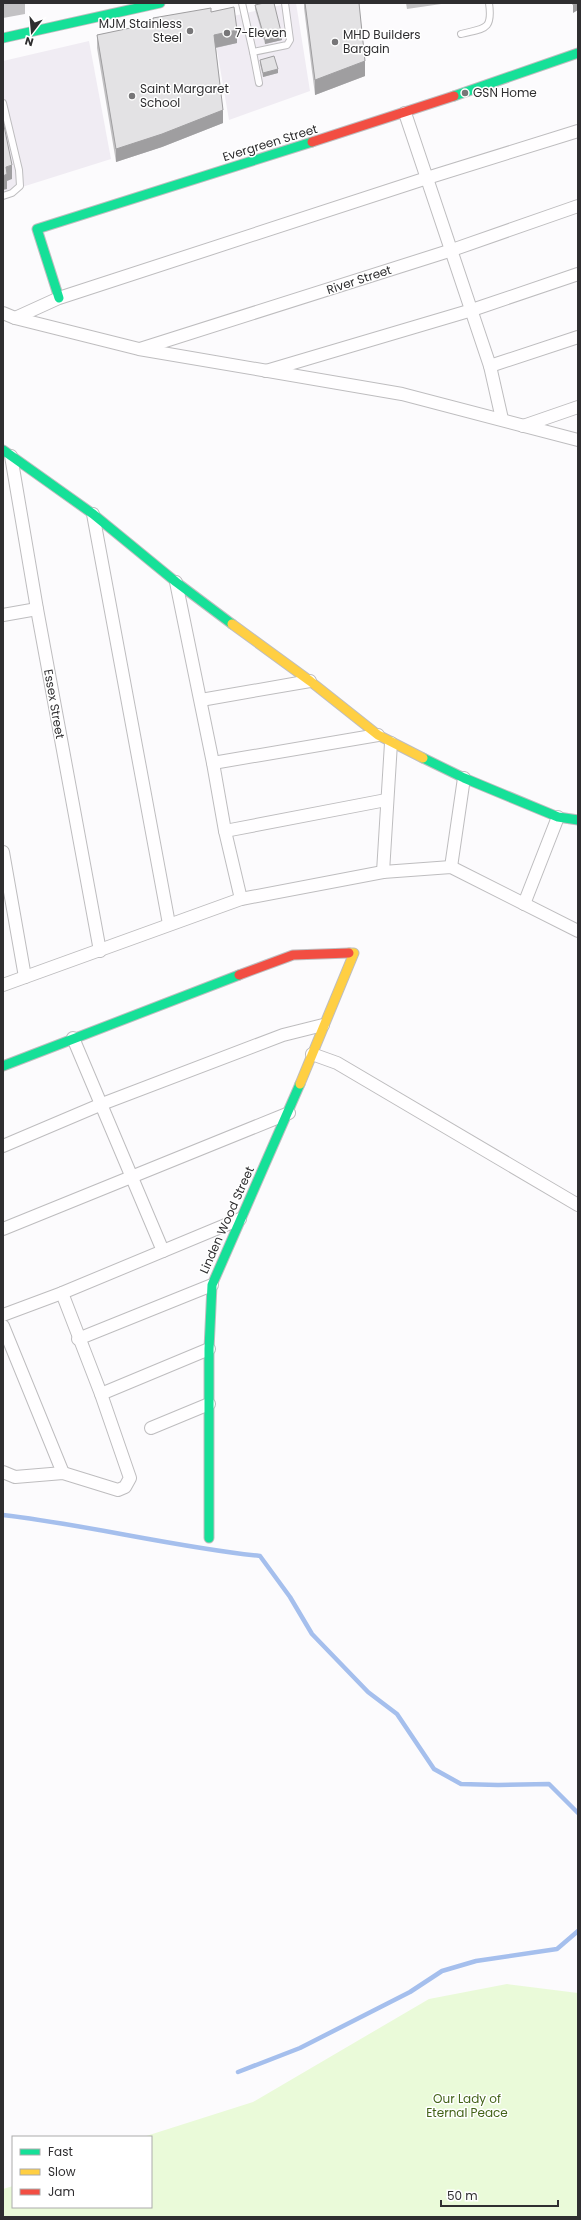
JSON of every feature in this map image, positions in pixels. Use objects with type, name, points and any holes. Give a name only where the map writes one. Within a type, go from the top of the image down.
[{"type":"street","points":[[3,38],[160,3]]},
{"type":"street","name":"Evergreen Street","points":[[59,298],[37,229],[405,113],[578,53]]},
{"type":"street","points":[[405,113],[490,366],[502,419]]},
{"type":"street","points":[[15,318],[59,298],[427,178],[578,131]]},
{"type":"street","name":"River Street","points":[[139,349],[452,250],[578,206]]},
{"type":"street","points":[[262,372],[472,310],[578,274]]},
{"type":"street","points":[[3,313],[15,318],[139,349],[262,372],[402,394],[578,440]]},
{"type":"street","points":[[490,366],[578,337]]},
{"type":"street","points":[[523,426],[578,407]]},
{"type":"street","points":[[7,453],[93,514],[176,582],[310,681],[378,735],[391,743],[464,778],[558,817],[578,820]]},
{"type":"street","name":"Essex Street","points":[[7,453],[100,951]]},
{"type":"street","points":[[93,514],[169,924]]},
{"type":"street","points":[[176,582],[201,700],[225,831],[241,899]]},
{"type":"street","points":[[3,615],[37,609]]},
{"type":"street","points":[[201,700],[310,681]]},
{"type":"street","points":[[213,764],[378,735]]},
{"type":"street","points":[[383,872],[386,800],[391,743]]},
{"type":"street","points":[[451,867],[464,778]]},
{"type":"street","points":[[225,831],[386,800]]},
{"type":"street","points":[[524,904],[558,817]]},
{"type":"street","points":[[3,852],[25,977]]},
{"type":"street","points":[[3,985],[241,899],[383,872],[451,867],[578,931]]},
{"type":"street","name":"Linden Wood Street","points":[[73,1038],[293,955],[354,953],[323,1025],[289,1113],[240,1219],[212,1285],[209,1349],[209,1538]]},
{"type":"street","points":[[3,1146],[102,1104],[283,1035],[323,1025]]},
{"type":"street","points":[[3,1066],[73,1038],[133,1176],[163,1251]]},
{"type":"street","points":[[312,1054],[337,1063],[578,1205]]},
{"type":"street","points":[[3,1229],[289,1113]]},
{"type":"street","points":[[3,1315],[62,1293],[240,1219]]},
{"type":"street","points":[[78,1339],[212,1285]]},
{"type":"street","points":[[3,1472],[15,1477],[63,1474],[118,1490],[125,1487],[130,1478],[101,1394],[78,1339],[62,1293]]},
{"type":"street","points":[[3,1326],[63,1474]]},
{"type":"street","points":[[101,1394],[209,1349]]},
{"type":"street","points":[[151,1428],[209,1404]]},
{"type":"lane","points":[[242,3],[259,83]]},
{"type":"lane","points":[[253,52],[287,45],[290,40],[285,3]]},
{"type":"lane","points":[[461,34],[480,29],[488,25],[491,18],[490,3]]},
{"type":"lane","points":[[3,103],[19,170],[20,186],[12,193],[3,196]]},
{"type":"shaded area","points":[[290,3],[296,3],[310,91],[229,120],[212,21]]},
{"type":"shaded area","points":[[89,41],[111,159],[3,193],[3,61]]},
{"type":"green space","name":"Our Lady of Eternal Peace","points":[[507,1984],[578,1993],[578,2217],[3,2217],[3,2189],[12,2186],[12,2208],[152,2208],[152,2136],[146,2136],[253,2102],[429,1999]]},
{"type":"building","points":[[274,3],[282,36],[265,40],[255,5]]},
{"type":"building","name":"MHD Builders Bargain","points":[[305,3],[359,3],[365,61],[315,80]]},
{"type":"building","points":[[234,7],[237,30],[214,35],[223,110],[162,134],[116,149],[97,35],[154,23],[153,18],[211,8],[211,12]]},
{"type":"building","points":[[274,56],[278,69],[263,73],[260,60]]},
{"type":"building","points":[[3,121],[12,165],[6,167],[7,174],[3,176]]},
{"type":"waterway","points":[[3,1515],[260,1556],[290,1597],[312,1634],[368,1692],[397,1714],[434,1769],[461,1784],[549,1784],[578,1813]]},
{"type":"waterway","points":[[238,2072],[300,2048],[410,1992],[442,1971],[476,1961],[557,1949],[578,1931]]},
{"type":"traffic: fast","points":[[3,38],[160,3]]},
{"type":"traffic: fast","points":[[454,96],[578,53]]},
{"type":"traffic: fast","points":[[59,298],[37,229],[312,142]]},
{"type":"traffic: fast","points":[[3,450],[93,514],[176,582],[232,624]]},
{"type":"traffic: fast","points":[[423,758],[464,778],[558,817],[578,820]]},
{"type":"traffic: fast","points":[[3,1066],[239,975]]},
{"type":"traffic: fast","points":[[209,1538],[209,1349],[212,1285],[300,1084]]},
{"type":"traffic: slow","points":[[232,624],[310,681],[378,735],[423,758]]},
{"type":"traffic: slow","points":[[300,1084],[354,953],[349,953]]},
{"type":"traffic: jam","points":[[312,142],[454,96]]},
{"type":"traffic: jam","points":[[239,975],[293,955],[349,953]]},
{"type":"place","name":"MJM Stainless Steel","points":[[190,31]]},
{"type":"place","name":"7-Eleven","points":[[227,33]]},
{"type":"place","name":"MHD Builders Bargain","points":[[335,42]]},
{"type":"place","name":"GSN Home","points":[[465,93]]},
{"type":"place","name":"Saint Margaret School","points":[[132,96]]}]
